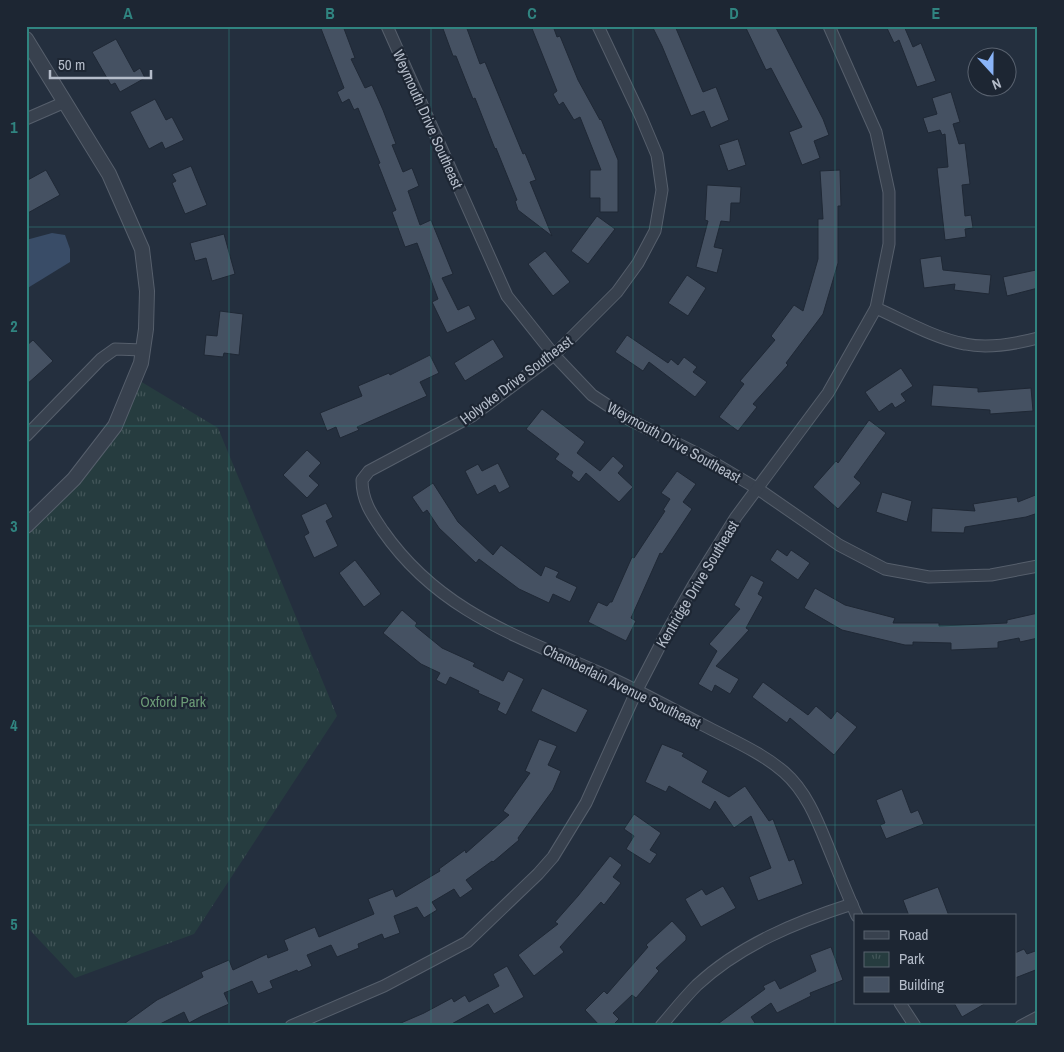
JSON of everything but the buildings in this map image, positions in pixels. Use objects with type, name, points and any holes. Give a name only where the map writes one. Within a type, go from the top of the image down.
[{"type":"street","name":"Weymouth Drive Southeast","points":[[387,26],[507,296],[554,355],[592,396],[630,420],[704,457],[758,489],[839,545],[885,569],[929,577],[990,575],[1038,566]]},
{"type":"street","name":"Holyoke Drive Southeast","points":[[362,480],[369,471],[472,416],[554,355],[617,292],[638,263],[655,231],[662,190],[657,155],[642,117],[598,26]]},
{"type":"street","name":"Kentridge Drive Southeast","points":[[291,1026],[384,986],[467,942],[538,874],[553,857],[586,803],[637,690],[693,586],[736,517],[828,393],[876,308],[889,244],[888,192],[876,132],[829,26]]},
{"type":"street","points":[[26,40],[109,174],[142,249],[147,290],[146,329],[141,363],[114,426],[74,479],[26,526]]},
{"type":"street","points":[[26,119],[65,102]]},
{"type":"street","points":[[876,308],[940,338],[967,345],[1017,344],[1038,338]]},
{"type":"street","points":[[26,436],[101,359],[115,349],[143,350]]},
{"type":"street","name":"Chamberlain Avenue Southeast","points":[[362,480],[362,492],[369,510],[391,542],[408,562],[436,589],[469,612],[501,629],[637,690],[762,756],[785,772],[804,795],[817,818],[856,914]]},
{"type":"street","points":[[661,1026],[696,986],[724,962],[756,942],[852,904]]},
{"type":"street","points":[[901,1004],[915,1026]]},
{"type":"street","points":[[1021,1026],[1038,1017]]},
{"type":"green space","name":"Oxford Park","points":[[135,378],[218,428],[337,716],[194,934],[75,978],[26,926],[26,526],[114,426]]},
{"type":"water","points":[[52,233],[65,235],[70,249],[70,262],[26,289],[26,240]]}]
